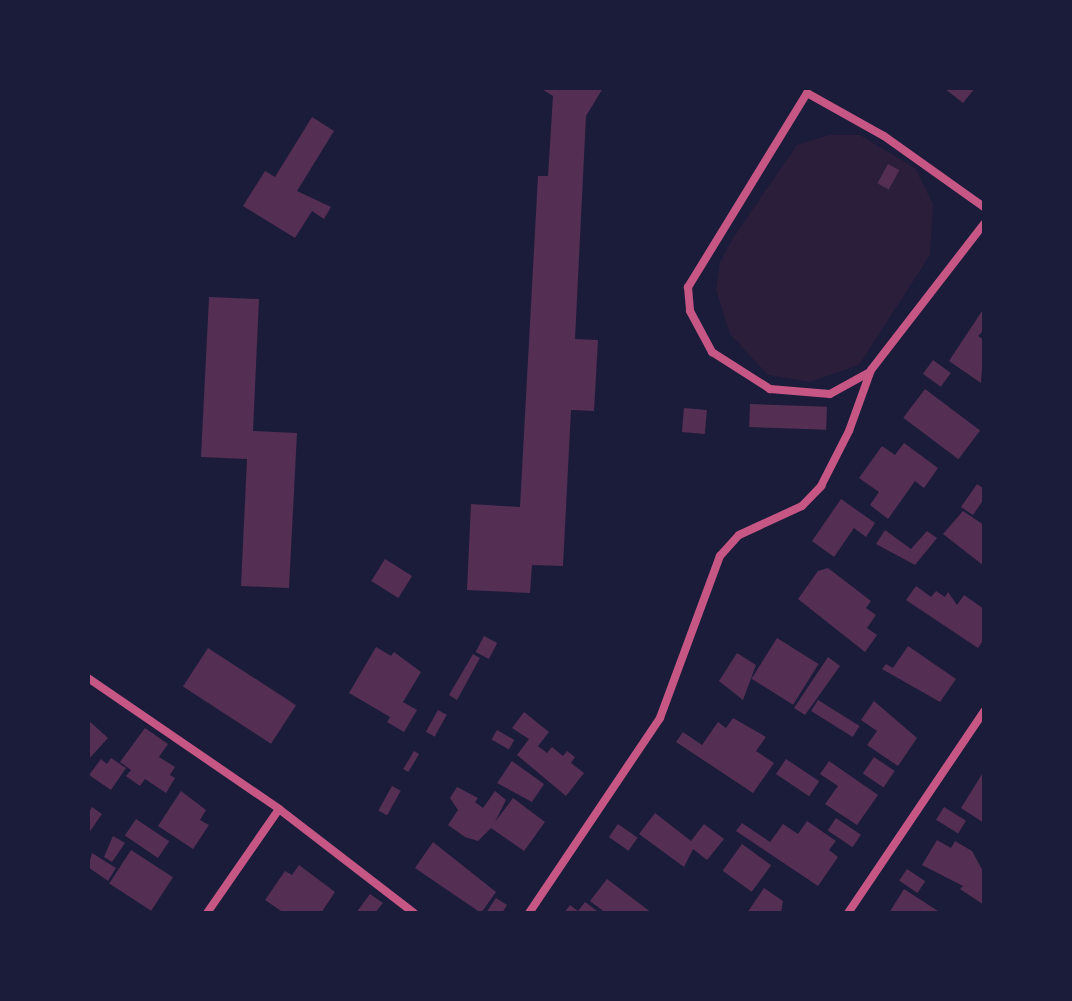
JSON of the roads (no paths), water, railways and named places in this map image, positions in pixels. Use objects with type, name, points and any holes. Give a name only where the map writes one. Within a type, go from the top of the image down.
[{"type":"street","points":[[871,370],[830,394],[770,389],[712,352],[690,311],[688,287],[806,91],[884,136],[984,207]]},
{"type":"street","points":[[529,913],[660,718],[720,556],[739,535],[802,506],[821,486],[849,431],[871,370],[984,224]]},
{"type":"street","points":[[88,678],[279,809],[414,913]]},
{"type":"street","points":[[848,913],[984,711]]},
{"type":"street","points":[[207,913],[279,809]]}]
